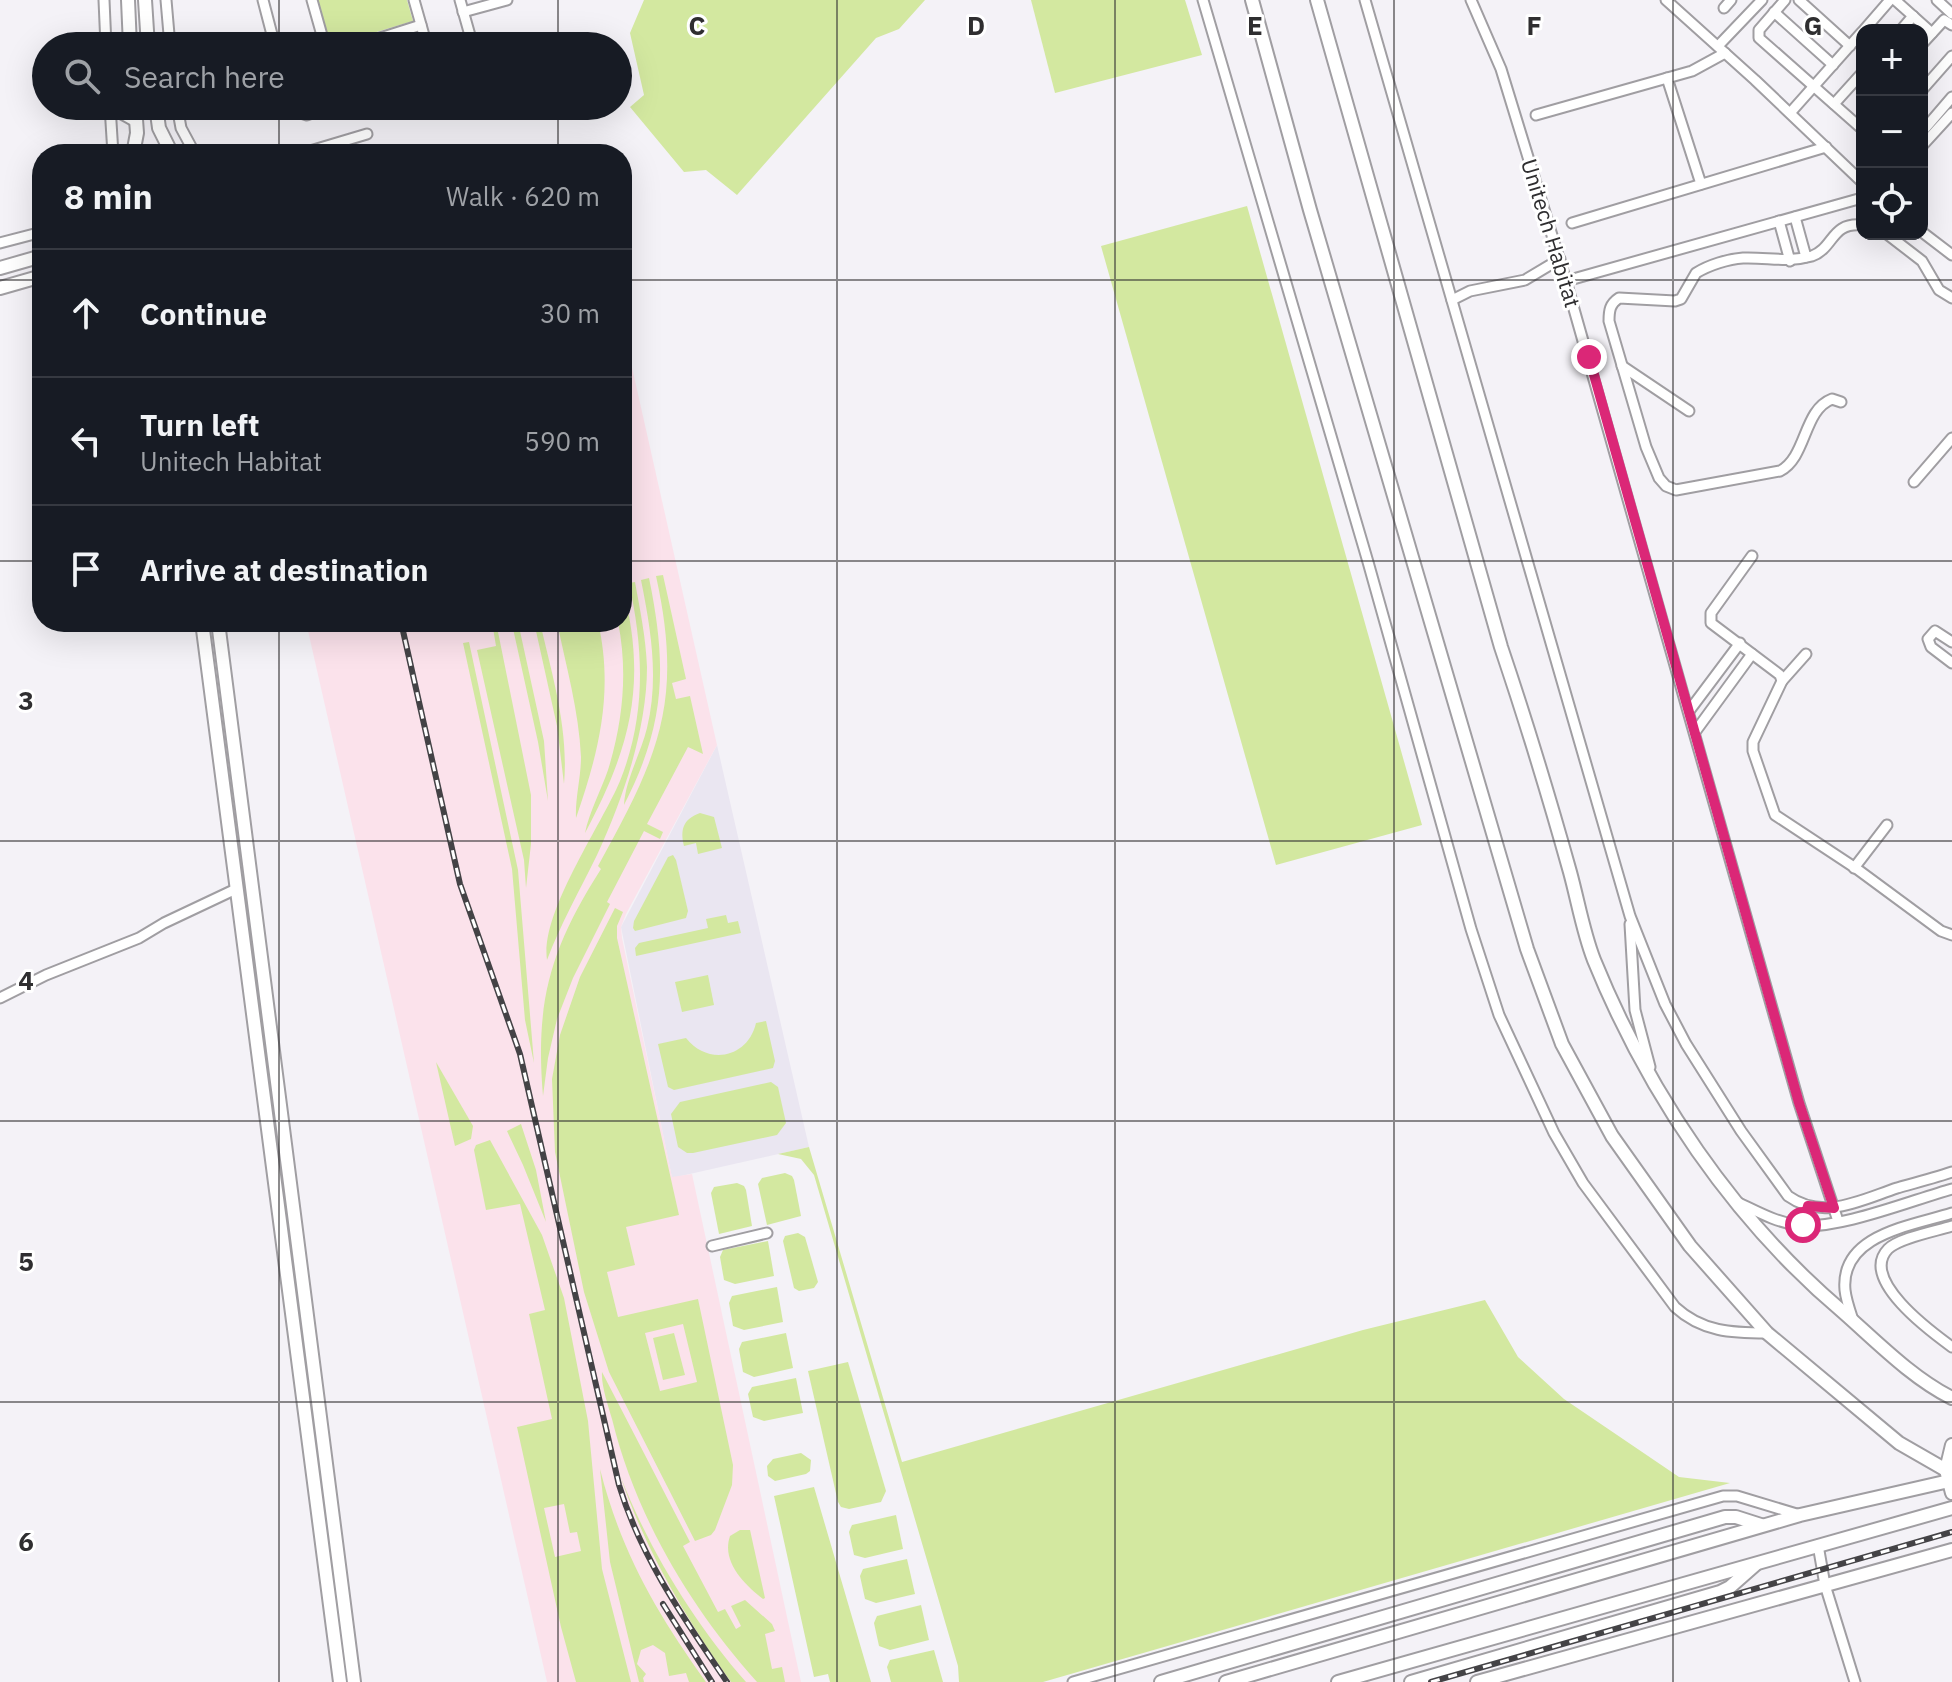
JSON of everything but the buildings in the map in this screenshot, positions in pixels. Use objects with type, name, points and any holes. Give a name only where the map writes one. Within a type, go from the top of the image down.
[{"type":"street","points":[[104,0],[105,32]]},
{"type":"street","points":[[128,0],[129,32]]},
{"type":"street","points":[[145,0],[147,32]]},
{"type":"street","points":[[166,0],[169,32]]},
{"type":"street","points":[[263,0],[271,32]]},
{"type":"street","points":[[312,0],[321,32]]},
{"type":"street","points":[[414,0],[423,32]]},
{"type":"street","points":[[460,0],[469,32]]},
{"type":"street","points":[[463,12],[507,0]]},
{"type":"street","points":[[1203,0],[1368,562],[1471,929],[1504,1027],[1548,1123],[1583,1183],[1675,1307],[1682,1314],[1715,1330],[1767,1333]]},
{"type":"street","points":[[1252,0],[1310,210],[1527,949],[1562,1044],[1612,1136],[1690,1246],[1767,1333],[1949,1481]]},
{"type":"street","points":[[1317,0],[1593,957],[1636,1053],[1701,1155],[1758,1230],[1817,1291],[1904,1365],[1952,1398]]},
{"type":"street","points":[[1365,0],[1630,916],[1665,1004],[1686,1044],[1741,1131],[1788,1196],[1808,1206],[1834,1208],[1952,1172]]},
{"type":"street","name":"Unitech Habitat","points":[[1471,0],[1501,69],[1560,259],[1795,1088],[1838,1221]]},
{"type":"street","points":[[1666,0],[1856,176]]},
{"type":"street","points":[[1536,115],[1692,71],[1722,50],[1762,0]]},
{"type":"street","points":[[1785,0],[1759,30],[1759,38],[1834,104],[1856,119]]},
{"type":"street","points":[[1799,0],[1850,46]]},
{"type":"street","points":[[1870,24],[1892,0],[1932,33]]},
{"type":"street","points":[[1937,0],[1952,14]]},
{"type":"street","points":[[1774,12],[1833,65]]},
{"type":"street","points":[[1906,24],[1913,16]]},
{"type":"street","points":[[1928,37],[1945,19],[1952,25]]},
{"type":"street","points":[[399,32],[421,25]]},
{"type":"street","points":[[1790,113],[1856,39]]},
{"type":"street","points":[[1928,83],[1952,56]]},
{"type":"street","points":[[1667,78],[1701,184]]},
{"type":"street","points":[[1834,104],[1856,80]]},
{"type":"street","points":[[1928,125],[1952,97]]},
{"type":"street","points":[[1928,139],[1952,113]]},
{"type":"street","points":[[111,120],[112,144]]},
{"type":"street","points":[[133,120],[136,122],[135,144]]},
{"type":"street","points":[[158,120],[167,144]]},
{"type":"street","points":[[180,120],[190,144]]},
{"type":"street","points":[[334,144],[367,134]]},
{"type":"street","points":[[1572,223],[1826,147]]},
{"type":"street","points":[[1566,281],[1856,200]]},
{"type":"street","points":[[1795,217],[1806,257]]},
{"type":"street","points":[[1779,221],[1790,261]]},
{"type":"street","points":[[1841,402],[1832,399],[1820,406],[1791,463],[1780,471],[1676,490],[1666,486],[1659,478],[1646,447],[1609,321],[1613,302],[1619,298],[1675,301],[1681,299],[1696,273],[1739,258],[1790,261],[1816,255],[1837,231],[1846,225],[1856,225]]},
{"type":"street","points":[[0,243],[32,235]]},
{"type":"street","points":[[1928,237],[1952,255]]},
{"type":"street","points":[[1895,240],[1922,261],[1939,290],[1952,298]]},
{"type":"street","points":[[0,268],[32,259]]},
{"type":"street","points":[[1452,300],[1470,291],[1525,280],[1560,259]]},
{"type":"street","points":[[0,288],[32,279]]},
{"type":"street","points":[[1622,366],[1689,411]]},
{"type":"street","points":[[1914,482],[1952,438]]},
{"type":"street","points":[[1752,556],[1711,613],[1711,623],[1780,675],[1782,681]]},
{"type":"street","points":[[1952,642],[1935,631],[1928,639],[1931,647],[1952,663]]},
{"type":"street","points":[[203,632],[340,1682]]},
{"type":"street","points":[[219,632],[354,1682]]},
{"type":"street","points":[[1689,711],[1740,643]]},
{"type":"street","points":[[1695,732],[1752,654]]},
{"type":"street","points":[[1806,654],[1782,681],[1753,742],[1753,751],[1772,808],[1782,820],[1941,931],[1952,935]]},
{"type":"street","points":[[1854,868],[1887,825]]},
{"type":"street","points":[[0,998],[46,975],[139,938],[236,889]]},
{"type":"street","points":[[1630,916],[1635,1010],[1654,1080]]},
{"type":"street","points":[[1899,1188],[1950,1189]]},
{"type":"street","points":[[1736,1201],[1776,1220],[1803,1225],[1838,1221],[1950,1189]]},
{"type":"street","points":[[1803,1225],[1808,1206]]},
{"type":"street","points":[[1853,1321],[1845,1290],[1846,1272],[1861,1247],[1876,1237],[1947,1215],[1950,1227],[1894,1244],[1883,1256],[1880,1266],[1881,1276],[1893,1293],[1952,1347]]},
{"type":"street","points":[[712,1246],[767,1233]]},
{"type":"street","points":[[1949,1481],[1952,1445]]},
{"type":"street","points":[[1226,1682],[1800,1515],[1949,1481]]},
{"type":"street","points":[[1073,1682],[1723,1496],[1737,1496],[1800,1515]]},
{"type":"street","points":[[1338,1682],[1952,1508]]},
{"type":"street","points":[[1161,1682],[1725,1517],[1736,1517],[1762,1526]]},
{"type":"street","points":[[1818,1545],[1825,1585],[1855,1682]]},
{"type":"street","points":[[1477,1682],[1952,1550]]},
{"type":"street","points":[[1411,1682],[1720,1592],[1758,1563]]},
{"type":"shaded area","points":[[632,367],[717,745],[626,914],[621,927],[622,938],[672,1177],[692,1174],[801,1682],[547,1682],[308,632],[632,632]]},
{"type":"shaded area","points":[[717,745],[809,1147],[672,1178],[621,927]]},
{"type":"green space","points":[[316,0],[407,0],[413,21],[376,32],[326,32]]},
{"type":"green space","points":[[644,0],[925,0],[899,29],[876,38],[737,195],[706,170],[684,172],[632,109],[632,105],[644,95],[630,32]]},
{"type":"green space","points":[[1031,0],[1185,0],[1202,55],[1055,93]]},
{"type":"green space","points":[[1247,206],[1422,825],[1276,865],[1101,246]]},
{"type":"green space","points":[[663,575],[686,679],[672,683],[676,699],[690,696],[703,754],[688,747],[647,824],[663,832],[660,839],[644,831],[607,902],[610,904],[573,978],[557,1019],[543,1096],[544,1004],[558,951],[636,793],[660,728],[666,695],[667,660],[656,576]]},
{"type":"green space","points":[[649,578],[659,639],[659,694],[648,747],[624,805],[627,786],[644,738],[653,691],[648,617],[641,580]]},
{"type":"green space","points":[[632,582],[635,582],[647,667],[638,739],[607,833],[547,960],[547,941],[562,895],[620,781],[634,732],[640,658]]},
{"type":"green space","points":[[494,632],[498,632],[531,795],[531,844],[526,888],[524,860],[477,650],[496,646]]},
{"type":"green space","points":[[514,632],[520,632],[544,741],[548,801]]},
{"type":"green space","points":[[536,632],[542,632],[558,702],[564,743],[564,784],[557,726]]},
{"type":"green space","points":[[559,632],[600,632],[605,672],[602,721],[576,818],[581,765],[575,706]]},
{"type":"green space","points":[[620,632],[631,632],[634,683],[630,713],[614,772],[585,833],[608,770],[617,734],[623,678]]},
{"type":"green space","points":[[469,642],[518,870],[534,1063],[525,1020],[512,869],[463,643]]},
{"type":"green space","points":[[700,813],[714,817],[722,848],[698,854],[696,843],[684,846],[684,826],[690,818]]},
{"type":"green space","points":[[673,855],[688,911],[686,918],[635,931],[634,921],[668,857]]},
{"type":"green space","points":[[615,908],[623,912],[617,926],[617,938],[679,1215],[626,1227],[635,1265],[607,1272],[618,1317],[698,1299],[733,1465],[732,1485],[715,1530],[711,1535],[695,1541],[609,1372],[584,1292],[555,1152],[552,1079],[560,1035],[580,977]],"holes":[[[683,1324],[697,1382],[660,1391],[645,1333]]]},
{"type":"green space","points":[[726,915],[728,923],[738,921],[741,933],[636,956],[635,948],[639,943],[708,928],[706,919]]},
{"type":"green space","points":[[708,975],[714,1005],[682,1012],[675,982]]},
{"type":"green space","points":[[766,1021],[775,1061],[773,1068],[674,1090],[668,1087],[658,1044],[686,1038],[705,1052],[726,1054],[745,1044],[756,1023]]},
{"type":"green space","points":[[436,1062],[473,1126],[471,1139],[455,1146]]},
{"type":"green space","points":[[771,1082],[778,1087],[786,1123],[777,1135],[693,1153],[678,1147],[671,1114],[680,1102]]},
{"type":"green space","points":[[521,1124],[536,1170],[546,1222],[507,1131]]},
{"type":"green space","points":[[490,1140],[542,1235],[564,1298],[588,1421],[602,1569],[631,1682],[576,1682],[517,1427],[552,1419],[529,1314],[545,1310],[520,1204],[486,1210],[474,1150],[476,1145]],"holes":[[[564,1504],[570,1533],[577,1532],[581,1551],[555,1557],[544,1508]]]},
{"type":"green space","points":[[809,1147],[902,1462],[1363,1330],[1485,1300],[1518,1357],[1564,1399],[1679,1477],[1730,1483],[1043,1682],[959,1682],[958,1666],[814,1175],[801,1159],[778,1154]]},
{"type":"green space","points":[[785,1173],[794,1180],[801,1216],[767,1225],[758,1184],[762,1178]]},
{"type":"green space","points":[[737,1183],[746,1190],[752,1226],[719,1234],[711,1193],[714,1187]]},
{"type":"green space","points":[[798,1233],[805,1237],[818,1282],[814,1288],[799,1291],[794,1288],[783,1241],[785,1236]]},
{"type":"green space","points":[[768,1241],[774,1276],[735,1284],[724,1280],[720,1257],[723,1250]]},
{"type":"green space","points":[[777,1287],[783,1322],[744,1330],[733,1326],[729,1303],[732,1296]]},
{"type":"green space","points":[[674,1333],[685,1375],[663,1380],[653,1338]]},
{"type":"green space","points":[[786,1333],[793,1368],[754,1377],[743,1372],[739,1349],[742,1342]]},
{"type":"green space","points":[[848,1362],[886,1491],[881,1502],[849,1509],[841,1507],[838,1502],[808,1371]]},
{"type":"green space","points":[[602,1372],[690,1542],[683,1546],[718,1612],[725,1609],[736,1629],[741,1626],[731,1606],[745,1600],[772,1624],[775,1631],[765,1634],[772,1669],[782,1667],[785,1682],[757,1682],[709,1623],[668,1559],[635,1491],[622,1455],[605,1395]]},
{"type":"green space","points":[[796,1378],[803,1413],[764,1421],[753,1417],[748,1394],[752,1387]]},
{"type":"green space","points":[[801,1453],[811,1460],[810,1471],[806,1474],[775,1481],[768,1476],[767,1466],[773,1459]]},
{"type":"green space","points":[[600,1469],[618,1527],[642,1580],[671,1631],[706,1682],[689,1682],[686,1673],[669,1676],[665,1653],[653,1645],[641,1650],[637,1664],[646,1674],[644,1682],[639,1682],[610,1562]]},
{"type":"green space","points":[[620,1475],[644,1530],[674,1584],[708,1635],[746,1682],[731,1682],[682,1608],[641,1530]]},
{"type":"green space","points":[[814,1487],[871,1682],[830,1682],[828,1674],[814,1677],[774,1496]]},
{"type":"green space","points":[[896,1515],[903,1549],[865,1558],[854,1555],[849,1532],[852,1525]]},
{"type":"green space","points":[[740,1530],[750,1530],[763,1599],[742,1580],[729,1555],[730,1536]]},
{"type":"green space","points":[[907,1559],[915,1594],[876,1603],[865,1599],[860,1576],[863,1569]]},
{"type":"green space","points":[[921,1605],[929,1640],[890,1650],[879,1646],[874,1623],[877,1616]]},
{"type":"green space","points":[[934,1650],[943,1682],[891,1682],[887,1667],[890,1660]]},
{"type":"railway","points":[[403,632],[460,884],[520,1054],[619,1485],[652,1563],[680,1612],[727,1682]]},
{"type":"railway","points":[[1431,1682],[1952,1532]]},
{"type":"railway","points":[[663,1604],[712,1682]]},
{"type":"route","points":[[1589,357],[1799,1103],[1834,1208],[1808,1206],[1803,1225]]}]
